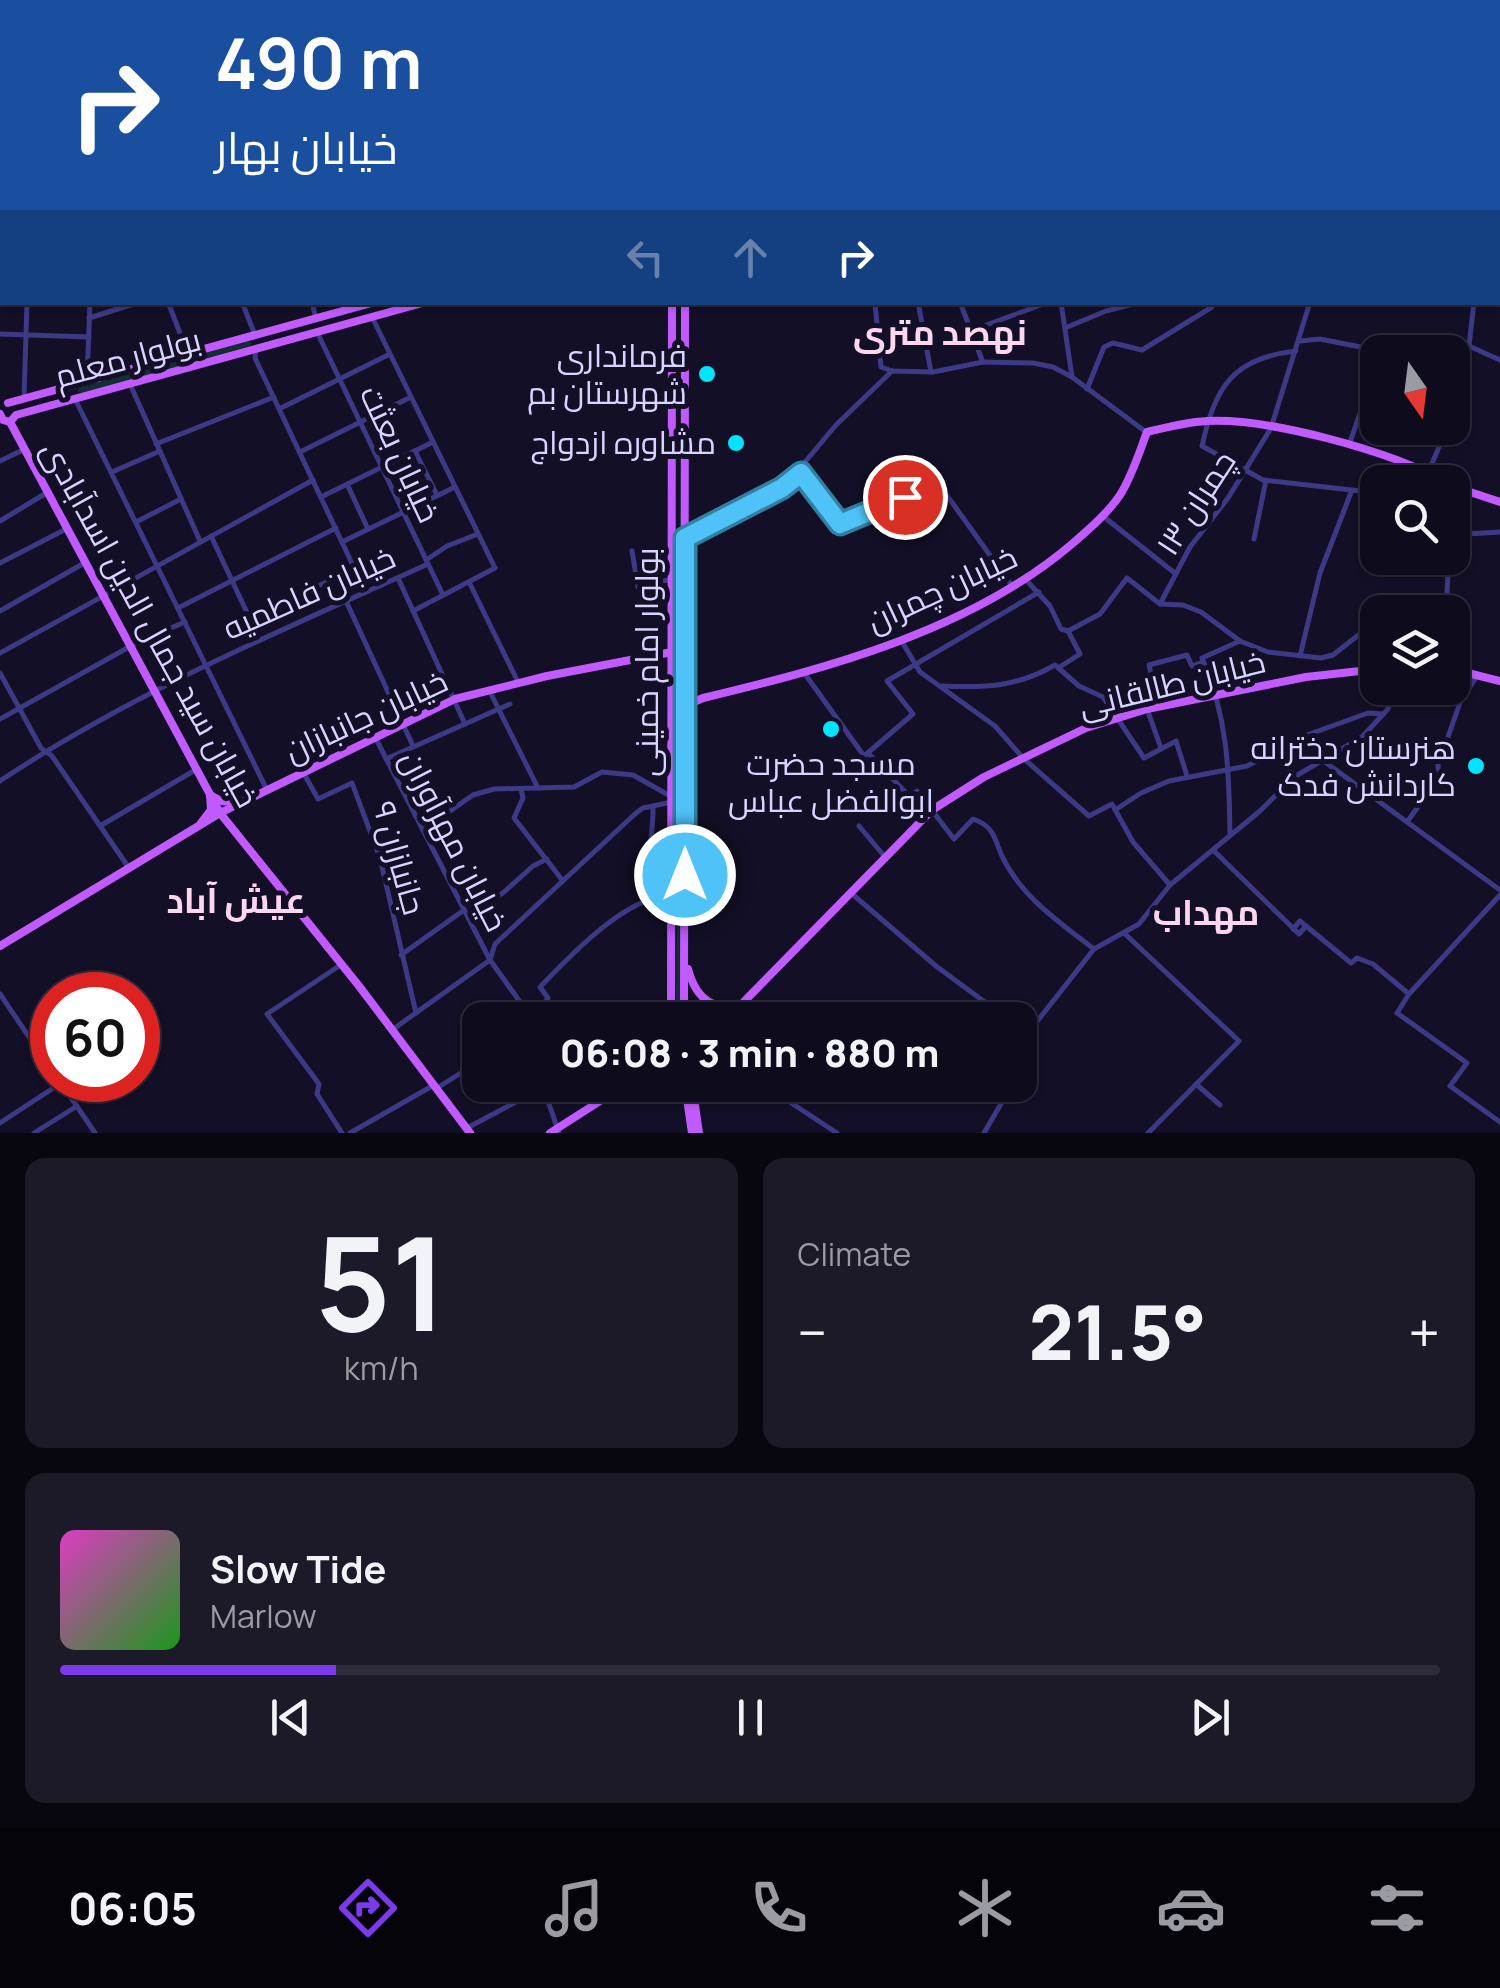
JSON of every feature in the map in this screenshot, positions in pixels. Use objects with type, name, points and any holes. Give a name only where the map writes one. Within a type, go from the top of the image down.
[{"type":"main road","name":"بولوار معلم","points":[[4,404],[360,305]]},
{"type":"main road","name":"بولوار معلم","points":[[6,419],[416,305]]},
{"type":"main road","name":"بولوار امام خمینی","points":[[672,305],[672,1002]]},
{"type":"main road","name":"بولوار امام خمینی","points":[[684,305],[684,1002]]},
{"type":"main road","points":[[331,311],[336,327]]},
{"type":"main road","points":[[256,335],[256,349]]},
{"type":"main road","points":[[72,386],[75,398]]},
{"type":"main road","name":"خیابان سید جمال الدین اسدآبادی","points":[[4,404],[6,419],[220,813],[342,964],[468,1130]]},
{"type":"main road","points":[[1147,432],[1208,421],[1239,422],[1349,445],[1408,465]]},
{"type":"main road","name":"خیابان چمران","points":[[685,706],[703,698],[805,674],[900,639],[1026,580],[1118,498],[1147,432]]},
{"type":"main road","points":[[672,476],[685,476]]},
{"type":"main road","points":[[1470,492],[1500,502]]},
{"type":"main road","name":"خیابان جانبازان","points":[[0,946],[220,813],[455,699],[672,652]]},
{"type":"main road","points":[[1470,672],[1500,681]]},
{"type":"main road","name":"خیابان طالقانی","points":[[741,1001],[932,810],[954,794],[1086,728],[1118,717],[1217,693],[1360,673]]},
{"type":"main road","points":[[210,795],[221,801],[242,802]]},
{"type":"main road","points":[[198,826],[211,810],[210,795]]},
{"type":"main road","points":[[685,948],[690,977],[696,991],[708,1002]]},
{"type":"main road","points":[[556,1132],[599,1102]]},
{"type":"main road","points":[[691,1102],[696,1133]]},
{"type":"street","points":[[24,398],[28,305]]},
{"type":"street","points":[[88,381],[90,305]]},
{"type":"street","points":[[89,318],[130,305]]},
{"type":"street","points":[[169,305],[188,354]]},
{"type":"street","points":[[243,305],[256,335]]},
{"type":"street","points":[[313,305],[316,318]]},
{"type":"street","points":[[875,305],[881,366],[892,371],[931,372],[983,362],[1053,367],[1072,376],[1147,432]]},
{"type":"street","points":[[919,305],[931,372]]},
{"type":"street","points":[[961,305],[983,362]]},
{"type":"street","points":[[970,331],[1041,305]]},
{"type":"street","points":[[1062,305],[1072,376]]},
{"type":"street","points":[[1066,328],[1129,305]]},
{"type":"street","points":[[1087,389],[1104,348],[1113,343],[1142,350],[1212,305]]},
{"type":"street","name":"چمران ۱۳","points":[[1160,604],[1190,547],[1271,428],[1309,305]]},
{"type":"street","points":[[1470,335],[1474,305]]},
{"type":"street","points":[[372,318],[495,568],[413,611]]},
{"type":"street","name":"خیابان بعثت","points":[[317,332],[442,595]]},
{"type":"street","points":[[0,334],[89,337]]},
{"type":"street","points":[[1299,341],[1320,339],[1360,347]]},
{"type":"street","points":[[1470,347],[1500,360]]},
{"type":"street","points":[[256,349],[255,358],[366,592]]},
{"type":"street","points":[[1296,351],[1266,357],[1239,371],[1218,394],[1202,446],[1266,480],[1360,491]]},
{"type":"street","points":[[279,409],[390,354]]},
{"type":"street","points":[[685,538],[782,488],[801,473],[805,462],[836,425],[892,371]]},
{"type":"street","points":[[130,384],[200,542]]},
{"type":"street","points":[[112,472],[158,447],[274,397]]},
{"type":"street","points":[[300,452],[411,397]]},
{"type":"street","points":[[75,398],[267,790]]},
{"type":"street","points":[[1349,445],[1360,414]]},
{"type":"street","points":[[321,497],[433,442]]},
{"type":"street","points":[[0,461],[25,448]]},
{"type":"street","points":[[416,451],[437,496]]},
{"type":"street","points":[[801,473],[840,524],[938,483],[1013,587]]},
{"type":"street","points":[[0,653],[313,480]]},
{"type":"street","points":[[1254,539],[1266,480]]},
{"type":"street","points":[[346,484],[368,529]]},
{"type":"street","points":[[342,542],[455,487]]},
{"type":"street","points":[[1300,656],[1320,573],[1352,490]]},
{"type":"street","points":[[0,520],[48,492]]},
{"type":"street","points":[[136,522],[181,499]]},
{"type":"street","points":[[1102,515],[1176,574]]},
{"type":"street","points":[[0,563],[68,528]]},
{"type":"street","points":[[178,608],[336,528]]},
{"type":"street","points":[[1445,595],[1448,574],[1466,534],[1500,532]]},
{"type":"street","name":"خیابان فاطمیه","points":[[0,780],[154,689],[398,578],[452,543],[478,534]]},
{"type":"street","points":[[211,536],[260,640]]},
{"type":"street","points":[[632,551],[638,586],[672,579]]},
{"type":"street","points":[[0,611],[86,562]]},
{"type":"street","points":[[249,618],[355,569]]},
{"type":"street","points":[[398,578],[466,724]]},
{"type":"street","points":[[1068,632],[1100,614],[1127,578],[1160,604],[1183,605],[1201,612],[1240,641],[1268,652],[1321,658],[1334,655],[1360,633]]},
{"type":"street","points":[[939,686],[1003,686],[1036,676],[1080,654],[1039,592],[1026,580]]},
{"type":"street","points":[[468,582],[518,683]]},
{"type":"street","points":[[866,754],[913,714],[886,681],[1039,592]]},
{"type":"street","points":[[346,601],[413,746]]},
{"type":"street","points":[[0,718],[131,646],[185,622]]},
{"type":"street","points":[[900,639],[916,664],[939,686],[995,726],[1023,758],[1089,816],[1155,786],[1264,760],[1294,740],[1368,713],[1383,714]]},
{"type":"street","points":[[1159,706],[1149,665],[1187,654],[1192,666],[1240,641]]},
{"type":"street","points":[[1203,660],[1217,693],[1229,771],[1230,836]]},
{"type":"street","points":[[1056,666],[1079,686],[1103,697],[1144,758],[1176,741],[1187,776]]},
{"type":"street","points":[[0,673],[45,751],[128,868]]},
{"type":"street","points":[[1407,822],[1439,778],[1438,765],[1460,700],[1479,673]]},
{"type":"street","points":[[805,674],[866,754],[909,796],[917,791],[954,839],[974,819],[987,825],[998,839],[1002,856],[1042,911],[1094,949]]},
{"type":"street","points":[[489,690],[538,788]]},
{"type":"street","points":[[386,759],[510,704]]},
{"type":"street","points":[[1037,1022],[1094,949],[1139,924],[1170,885],[1260,811],[1294,777],[1362,737],[1389,705]]},
{"type":"street","points":[[1147,709],[1161,748]]},
{"type":"street","name":"خیابان مهرآوران","points":[[374,736],[490,960]]},
{"type":"street","points":[[1324,761],[1500,893],[1409,994],[1397,1013],[1467,1063],[1450,1086],[1500,1122]]},
{"type":"street","points":[[100,826],[197,769]]},
{"type":"street","name":"جانبازان ۹","points":[[303,772],[318,799],[352,783],[380,858],[416,1013]]},
{"type":"street","points":[[423,830],[473,795],[494,790],[574,786],[602,772],[633,775],[672,800]]},
{"type":"street","points":[[521,789],[522,798],[514,818],[563,881]]},
{"type":"street","name":"خیابان مهرآوران","points":[[490,960],[495,944],[636,813],[672,800]]},
{"type":"street","points":[[652,897],[646,861],[654,825],[653,806]]},
{"type":"street","points":[[1114,807],[1133,842],[1170,885]]},
{"type":"street","points":[[859,826],[885,857]]},
{"type":"street","points":[[1213,850],[1296,931],[1300,921],[1351,963],[1357,958],[1373,964],[1409,994]]},
{"type":"street","points":[[402,955],[504,892],[547,859]]},
{"type":"street","points":[[851,893],[985,1002]]},
{"type":"street","points":[[545,1002],[548,998],[540,987],[575,951],[652,897],[672,894]]},
{"type":"street","points":[[1124,933],[1239,1041],[1148,1133]]},
{"type":"street","points":[[392,1030],[490,960],[520,1002]]},
{"type":"street","points":[[342,964],[267,1014],[319,1084],[317,1094],[346,1133],[462,1071]]},
{"type":"street","points":[[1,998],[30,1039]]},
{"type":"street","points":[[1196,1084],[1220,1105]]},
{"type":"street","points":[[0,1123],[31,1102]]},
{"type":"street","points":[[74,1102],[95,1133]]},
{"type":"street","points":[[468,1130],[518,1102]]},
{"type":"street","points":[[549,1102],[556,1132]]},
{"type":"street","points":[[790,1102],[837,1133]]},
{"type":"street","points":[[984,1133],[1002,1102]]},
{"type":"street","points":[[34,1133],[77,1106]]},
{"type":"green space","points":[[249,341],[250,346],[77,391],[79,388]]},
{"type":"green space","points":[[679,483],[680,1002],[676,1002]]},
{"type":"place","name":"فرمانداری شهرستان بم","points":[[707,374]]},
{"type":"place","name":"مشاوره ازدواج","points":[[736,443]]},
{"type":"place","name":"مسجد حضرت ابوالفضل عباس","points":[[831,729]]},
{"type":"place","name":"هنرستان دخترانه کاردانش فدک","points":[[1476,766]]},
{"type":"district","name":"نهصد متری","points":[[940,333]]},
{"type":"district","name":"عیش آباد","points":[[236,901]]},
{"type":"district","name":"مهداب","points":[[1206,913]]},
{"type":"route","points":[[685,875],[685,538],[782,488],[801,473],[840,524],[905,497]]}]
